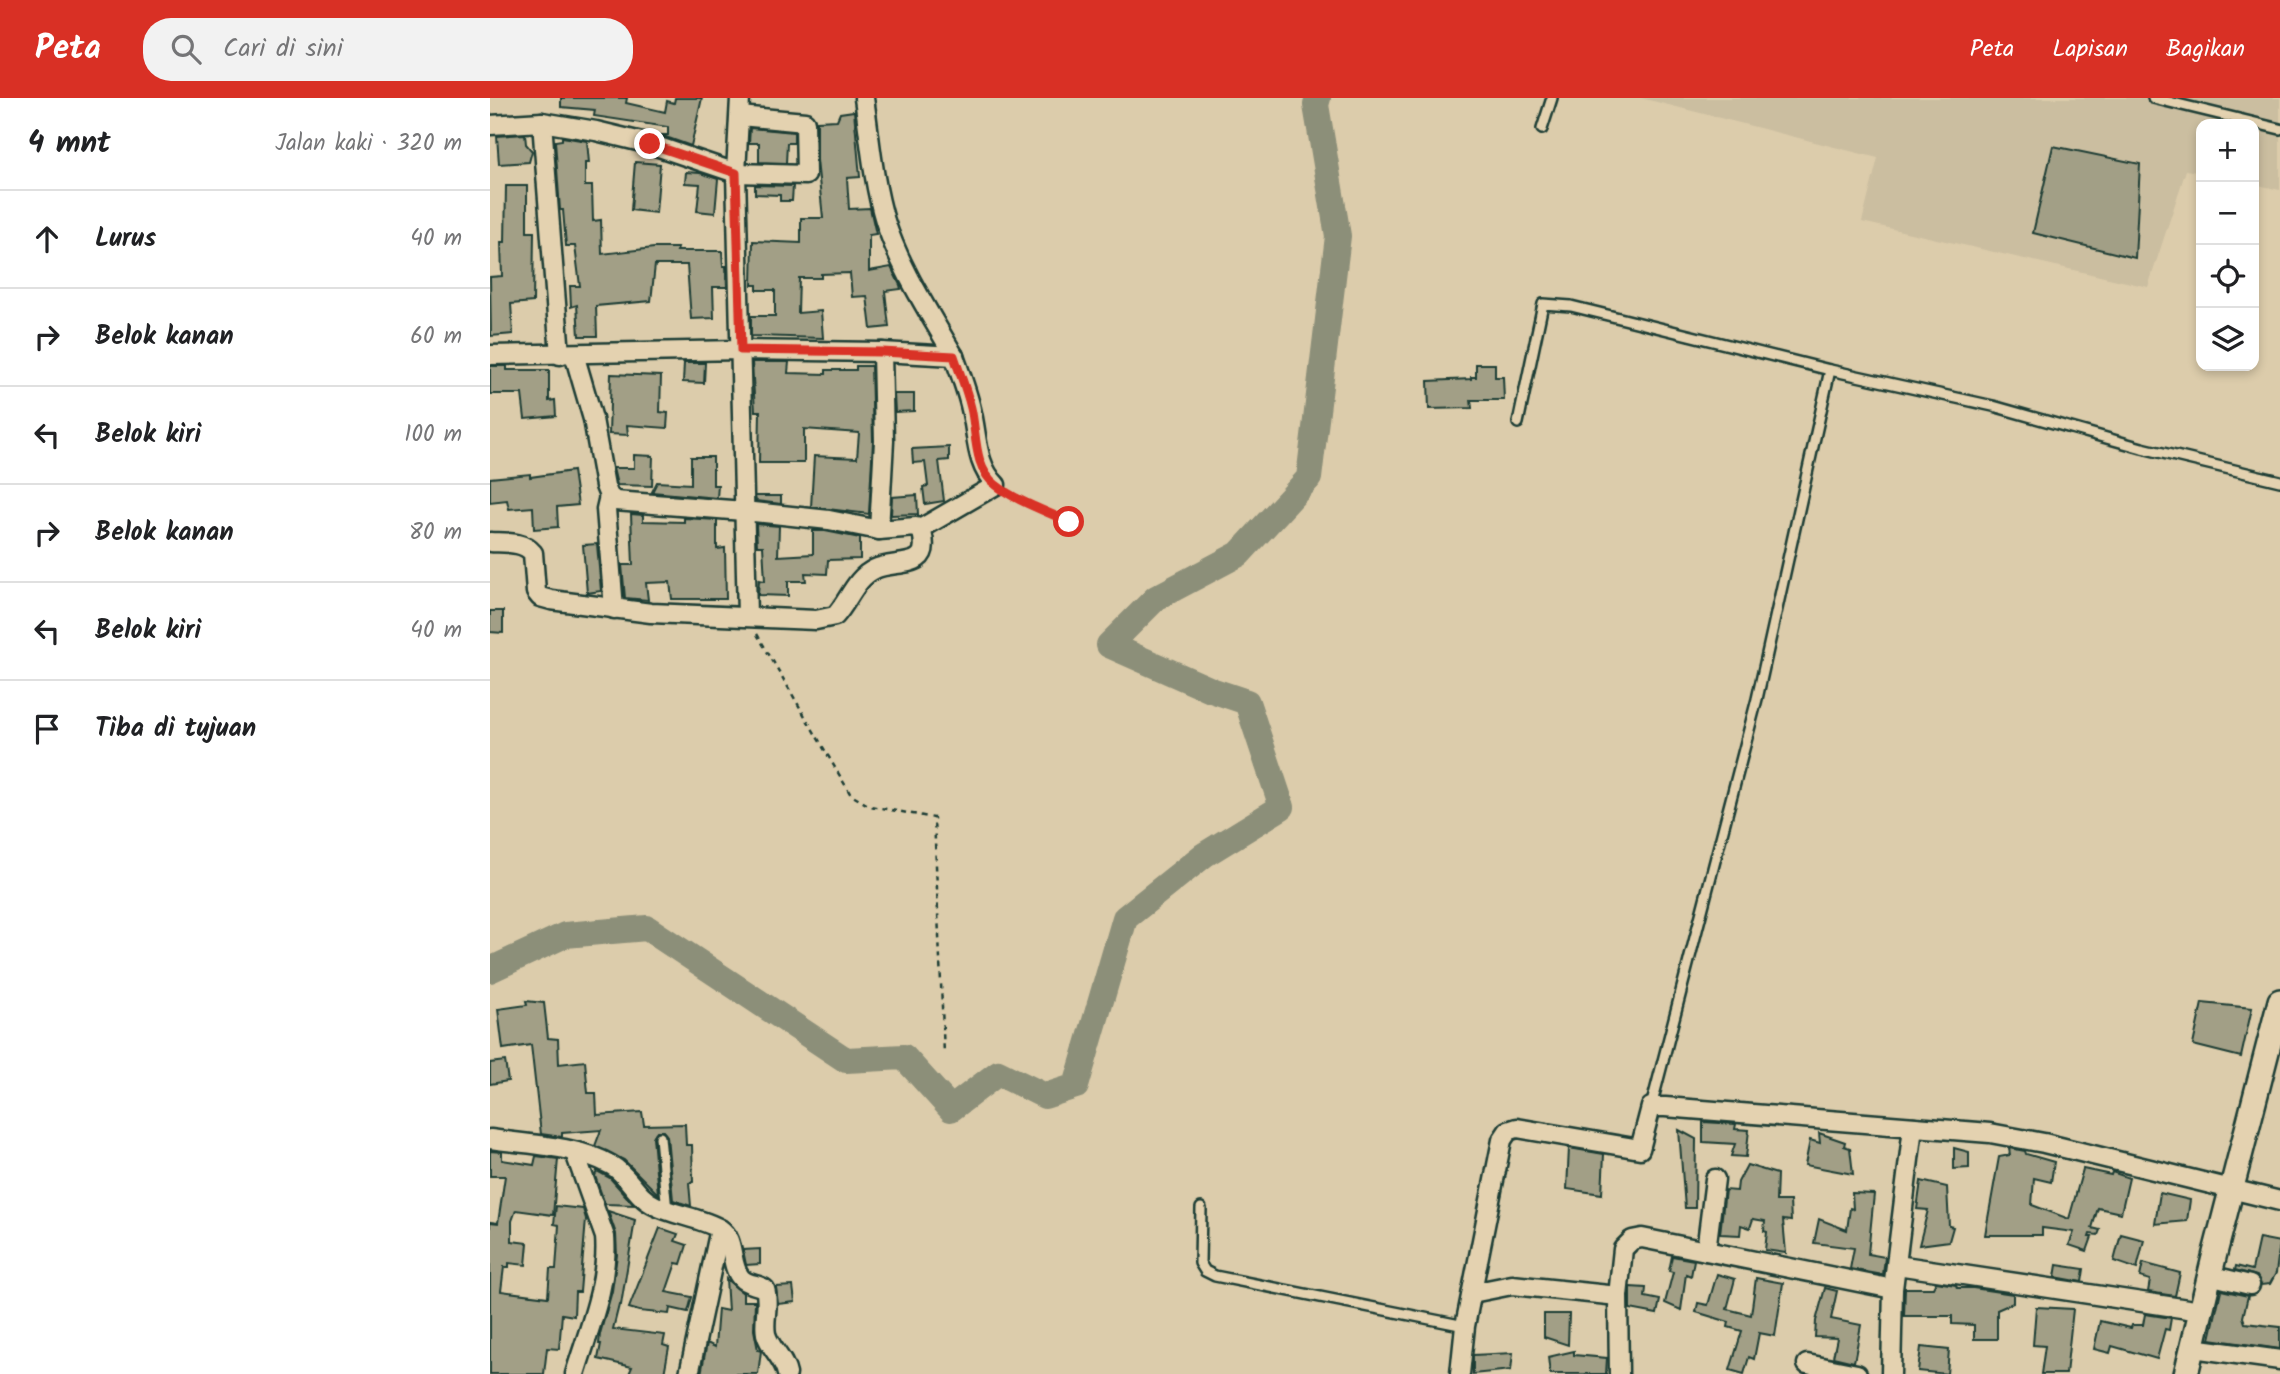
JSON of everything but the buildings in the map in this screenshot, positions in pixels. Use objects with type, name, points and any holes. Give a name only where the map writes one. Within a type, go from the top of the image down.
[{"type":"street","points":[[609,496],[626,504],[744,511],[829,520],[879,530],[920,529],[996,485],[981,465],[972,410],[954,356],[911,281],[892,239],[880,202],[864,98]]},
{"type":"street","points":[[490,125],[542,122],[650,144],[736,173],[806,175],[805,121],[740,107],[736,173],[747,615]]},
{"type":"street","points":[[542,122],[567,355],[593,419],[609,496],[606,509],[614,609]]},
{"type":"street","points":[[490,355],[741,350],[954,356]]},
{"type":"street","points":[[879,530],[884,441],[882,352]]},
{"type":"street","points":[[490,542],[521,544],[530,549],[533,553],[535,587],[540,597],[551,600],[614,609],[693,615],[747,615],[816,620],[835,616],[867,573],[886,565],[919,558],[924,537],[920,529]]},
{"type":"street","points":[[2186,1374],[2280,1001]]},
{"type":"street","points":[[1460,1374],[1465,1326],[1502,1140],[1508,1131],[1517,1128],[1640,1149],[1651,1107],[1761,1113],[1990,1133],[2044,1143],[2280,1201]]},
{"type":"street","points":[[1891,1374],[1893,1290],[1913,1127]]},
{"type":"street","points":[[490,1139],[575,1153],[611,1165],[621,1172],[643,1199],[667,1211],[720,1229],[729,1243],[739,1276],[765,1289],[767,1339],[785,1364],[787,1374]]},
{"type":"street","points":[[575,1153],[605,1237],[606,1249],[604,1270],[575,1374]]},
{"type":"street","points":[[1706,1251],[1715,1179]]},
{"type":"street","points":[[689,1374],[720,1229]]},
{"type":"street","points":[[1619,1374],[1618,1296],[1623,1249],[1632,1240],[1642,1238],[1893,1290]]},
{"type":"street","points":[[1898,1265],[2201,1311]]},
{"type":"street","points":[[2209,1275],[2250,1285]]},
{"type":"street","points":[[1472,1293],[1512,1285],[1618,1296]]},
{"type":"street","points":[[2193,1348],[2280,1360]]},
{"type":"street","points":[[1807,1364],[1857,1374]]},
{"type":"lane","points":[[1542,129],[1552,98]]},
{"type":"lane","points":[[2153,98],[2280,129]]},
{"type":"lane","points":[[1518,423],[1543,304],[1598,312],[1830,370],[1993,406],[2142,448],[2280,481]]},
{"type":"lane","points":[[1651,1107],[1757,698],[1830,370]]},
{"type":"lane","points":[[660,1137],[667,1211]]},
{"type":"lane","points":[[1200,1208],[1200,1263],[1205,1271],[1215,1276],[1465,1326]]},
{"type":"path","points":[[996,485],[1069,522]]},
{"type":"path","points":[[747,615],[851,795],[870,806],[934,818],[944,1054]]},
{"type":"shaded area","points":[[1641,98],[2280,98],[2280,190],[2259,185],[2259,119],[2196,119],[2196,172],[2186,170],[2148,287],[1862,222],[1878,158]]},
{"type":"waterway","points":[[490,970],[565,935],[647,928],[846,1060],[904,1057],[951,1109],[998,1073],[1045,1096],[1076,1086],[1125,918],[1204,855],[1282,807],[1247,702],[1211,690],[1109,645],[1156,598],[1239,554],[1309,478],[1338,236],[1316,105],[1318,98]]},
{"type":"route","points":[[650,144],[736,173],[741,350],[954,356],[972,410],[981,465],[987,476],[1014,496],[1069,522]]}]
